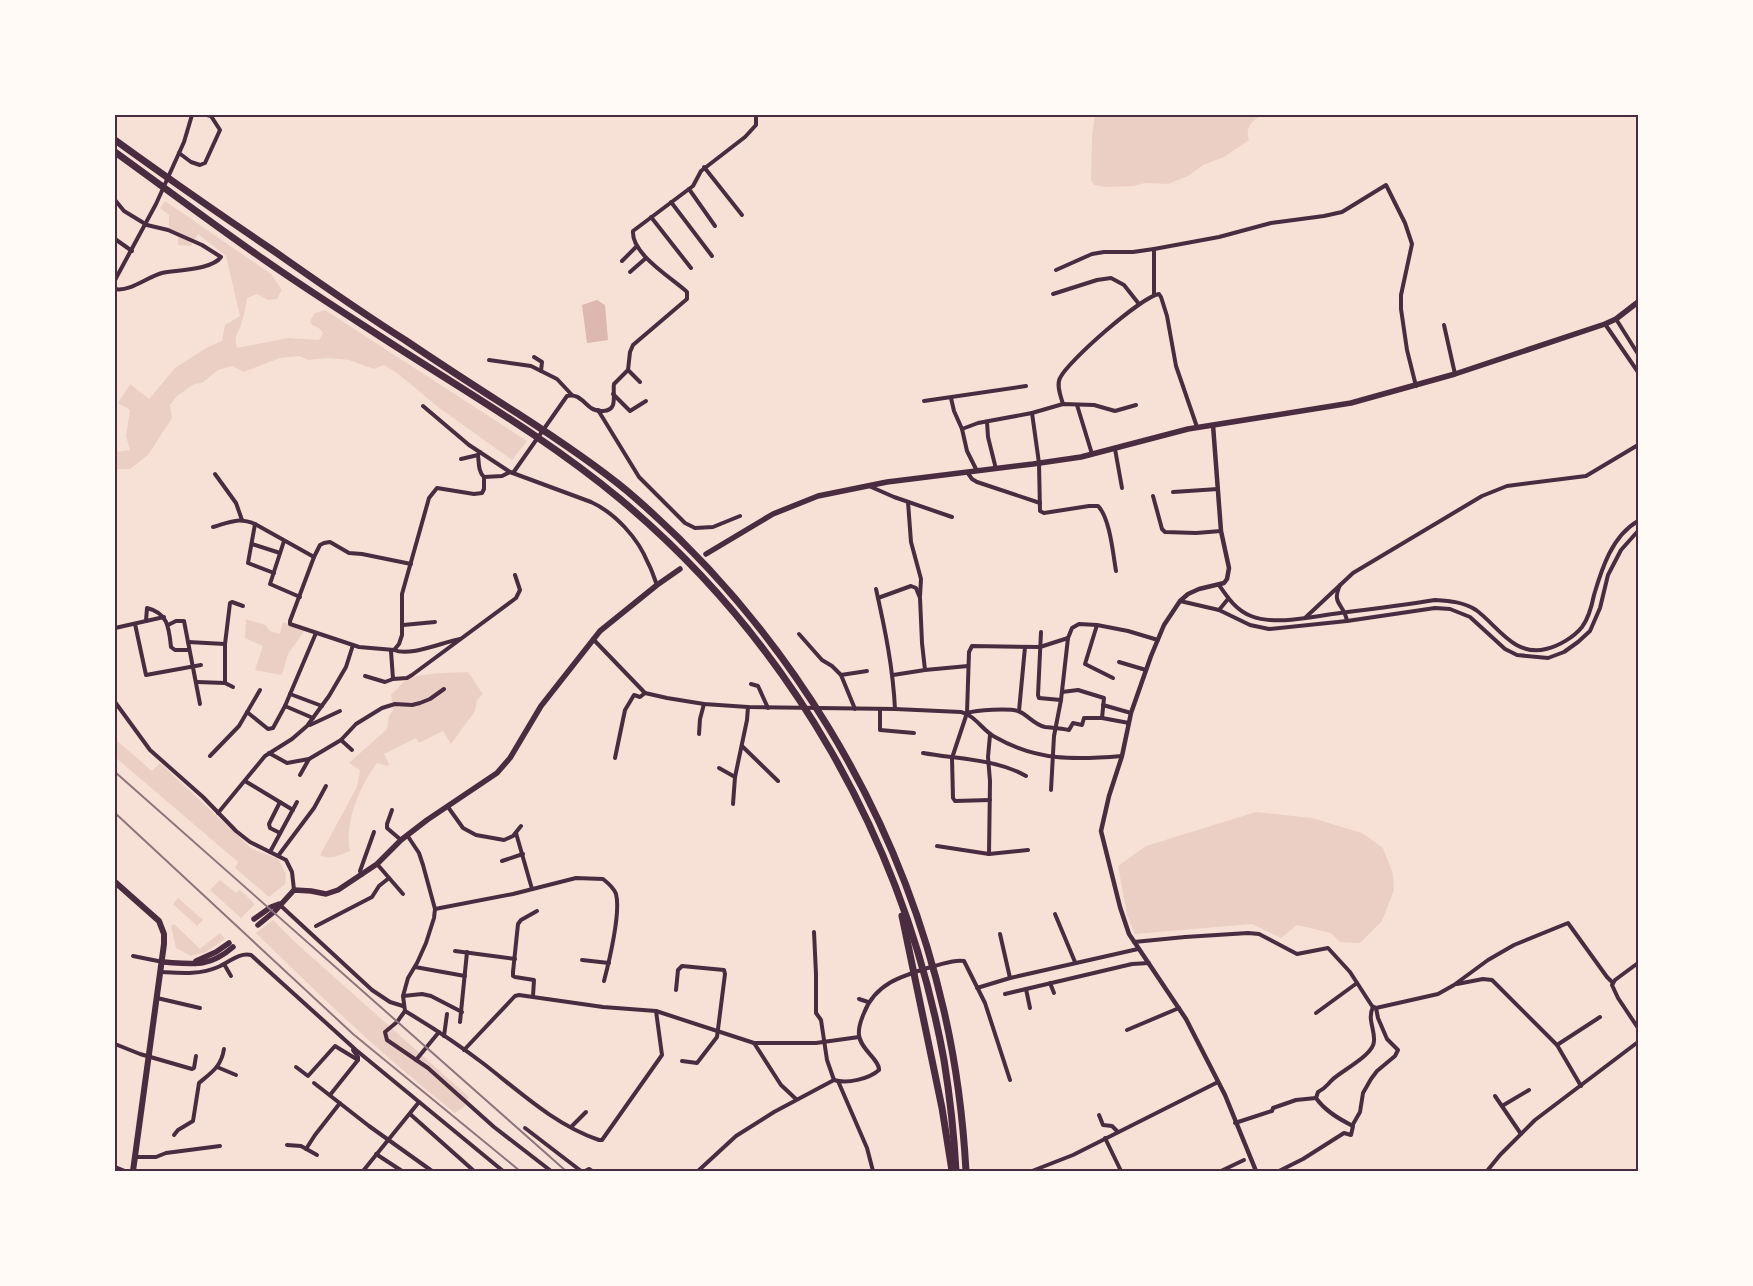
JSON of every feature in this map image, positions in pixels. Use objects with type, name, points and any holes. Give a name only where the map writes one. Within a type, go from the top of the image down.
[{"type":"highway","points":[[115,140],[378,323],[547,432],[589,462],[626,490],[678,538],[752,618],[795,674],[843,751],[881,826],[905,883],[925,942],[944,1009],[954,1060],[966,1171]]},
{"type":"highway","points":[[115,152],[259,257],[516,423],[579,467],[621,500],[669,544],[708,582],[741,620],[785,679],[835,756],[864,814],[899,897],[915,944],[934,1011],[944,1063],[956,1171]]},
{"type":"highway","points":[[115,882],[158,921],[164,934],[162,972],[148,1056],[133,1171]]},
{"type":"highway","points":[[899,897],[905,937],[942,1108],[952,1171]]},
{"type":"main road","points":[[706,554],[754,524],[789,506],[818,496],[887,482],[1040,463],[1092,454],[1197,427],[1346,404],[1456,374],[1605,324],[1616,319],[1638,302]]},
{"type":"main road","points":[[256,922],[271,907],[280,904],[294,890],[326,894],[333,893],[362,875],[377,864],[407,835],[497,772],[507,761],[541,706],[593,639],[606,625],[656,585],[680,569]]},
{"type":"main road","points":[[163,962],[189,963],[231,945]]},
{"type":"street","points":[[115,280],[159,199],[179,153],[192,115]]},
{"type":"street","points":[[179,153],[191,162],[200,165],[205,163],[220,130],[210,116],[207,115]]},
{"type":"street","points":[[489,360],[531,366],[557,379],[572,395],[584,401],[592,408],[604,411],[611,407],[614,384],[628,370],[630,352],[635,342],[688,298],[687,292],[646,258],[637,246],[633,237],[633,231],[693,186],[698,174],[704,167],[745,137],[756,125],[756,115]]},
{"type":"street","points":[[704,167],[742,215]]},
{"type":"street","points":[[1056,270],[1092,254],[1154,249],[1219,237],[1271,223],[1342,212],[1386,185],[1405,223],[1412,244],[1401,295],[1401,309],[1407,350],[1416,386]]},
{"type":"street","points":[[689,189],[715,226]]},
{"type":"street","points":[[115,200],[124,211],[146,224],[168,230],[220,255],[220,258],[198,268],[155,275],[124,289],[115,289]]},
{"type":"street","points":[[670,202],[712,256]]},
{"type":"street","points":[[651,217],[691,268]]},
{"type":"street","points":[[115,239],[132,251]]},
{"type":"street","points":[[622,261],[637,246]]},
{"type":"street","points":[[1154,249],[1154,295]]},
{"type":"street","points":[[630,272],[646,258]]},
{"type":"street","points":[[1053,294],[1107,278],[1124,285],[1138,304]]},
{"type":"street","points":[[1063,404],[1058,386],[1060,378],[1101,335],[1138,304],[1158,294],[1161,297],[1167,316],[1176,366],[1197,427]]},
{"type":"street","points":[[1616,319],[1638,354]]},
{"type":"street","points":[[1605,324],[1638,372]]},
{"type":"street","points":[[1444,325],[1456,374]]},
{"type":"street","points":[[534,357],[542,362],[541,370]]},
{"type":"street","points":[[628,370],[640,382]]},
{"type":"street","points":[[924,401],[976,394],[1001,388],[1026,386]]},
{"type":"street","points":[[613,394],[629,411],[632,411],[646,401]]},
{"type":"street","points":[[484,477],[502,476],[512,472],[566,396],[572,395]]},
{"type":"street","points":[[952,398],[954,411],[962,429],[967,452],[977,471]]},
{"type":"street","points":[[962,429],[1063,404],[1094,405],[1115,411],[1136,405]]},
{"type":"street","points":[[1077,405],[1092,454]]},
{"type":"street","points":[[424,406],[479,454],[512,472],[591,502],[604,508],[616,517],[642,552],[656,585]]},
{"type":"street","points":[[598,410],[639,477],[685,524],[695,528],[713,527],[740,516]]},
{"type":"street","points":[[1032,413],[1040,463],[1040,512],[1098,506],[1101,509],[1111,539],[1116,571]]},
{"type":"street","points":[[987,422],[988,437],[996,468]]},
{"type":"street","points":[[1213,425],[1221,531],[1229,568],[1227,579],[1219,585],[1199,589],[1188,594],[1180,601],[1164,625],[1131,713],[1122,756],[1107,804],[1101,831],[1120,907],[1129,934],[1179,1008],[1218,1082],[1256,1171]]},
{"type":"street","points":[[1306,617],[1353,573],[1482,496],[1507,486],[1586,476],[1638,445]]},
{"type":"street","points":[[1115,449],[1122,488]]},
{"type":"street","points":[[461,459],[479,454]]},
{"type":"street","points":[[393,680],[392,650],[401,640],[403,626],[402,594],[426,506],[434,489],[446,488],[474,494],[482,493],[484,477],[480,474],[479,454]]},
{"type":"street","points":[[966,472],[977,482],[1040,502]]},
{"type":"street","points":[[215,474],[236,503],[242,520]]},
{"type":"street","points":[[869,486],[952,517]]},
{"type":"street","points":[[1173,492],[1218,489]]},
{"type":"street","points":[[1153,496],[1162,529],[1165,532],[1196,533],[1221,531]]},
{"type":"street","points":[[908,502],[910,542],[921,579],[920,598],[925,670]]},
{"type":"street","points":[[213,527],[242,520],[255,524],[314,557]]},
{"type":"street","points":[[1219,585],[1228,600],[1241,611],[1253,617],[1269,620],[1435,600],[1451,601],[1466,605],[1475,610],[1510,641],[1533,650],[1546,650],[1573,636],[1583,626],[1592,606],[1601,572],[1615,544],[1621,535],[1638,521]]},
{"type":"street","points":[[255,524],[248,563],[274,573]]},
{"type":"street","points":[[1180,601],[1219,610],[1250,626],[1276,629],[1435,608],[1450,609],[1470,617],[1504,649],[1517,655],[1548,658],[1578,642],[1590,631],[1600,608],[1608,575],[1621,550],[1638,531]]},
{"type":"street","points":[[284,540],[270,584],[300,597]]},
{"type":"street","points":[[411,564],[349,553],[330,542],[320,545],[290,624],[353,646],[404,652],[460,639]]},
{"type":"street","points":[[252,544],[280,553]]},
{"type":"street","points":[[365,676],[385,682],[412,675],[519,595],[520,590],[515,575]]},
{"type":"street","points":[[1341,583],[1336,595],[1337,602],[1346,612],[1348,621]]},
{"type":"street","points":[[878,598],[911,586],[916,588],[920,598]]},
{"type":"street","points":[[876,589],[893,675],[895,709]]},
{"type":"street","points":[[1219,610],[1228,600]]},
{"type":"street","points":[[225,683],[230,603],[243,606]]},
{"type":"street","points":[[146,621],[147,608],[164,617],[168,625],[171,647],[175,650],[189,650]]},
{"type":"street","points":[[115,628],[164,617]]},
{"type":"street","points":[[1250,626],[1253,617]]},
{"type":"street","points":[[168,625],[176,621],[184,621],[200,704]]},
{"type":"street","points":[[403,626],[435,622]]},
{"type":"street","points":[[135,624],[146,675],[201,665]]},
{"type":"street","points":[[1051,790],[1054,736],[1062,700],[1068,638],[1072,628],[1079,624],[1097,625],[1128,631],[1158,640]]},
{"type":"street","points":[[1097,625],[1085,664],[1113,678]]},
{"type":"street","points":[[1041,632],[1038,695],[1042,699],[1062,700]]},
{"type":"street","points":[[247,712],[268,729],[273,728],[285,706],[316,633]]},
{"type":"street","points":[[799,634],[822,660],[841,675],[855,709]]},
{"type":"street","points":[[990,800],[954,800],[952,758],[966,713],[969,652],[972,646],[1040,647],[1068,638]]},
{"type":"street","points":[[593,639],[645,693],[704,704],[768,708],[895,709],[966,713],[974,711],[1019,711],[1031,721],[1045,727],[1070,730],[1073,723],[1082,725],[1084,718],[1102,718],[1129,723]]},
{"type":"street","points":[[188,642],[226,644]]},
{"type":"street","points":[[308,726],[346,667],[353,646]]},
{"type":"street","points":[[1019,711],[1025,647]]},
{"type":"street","points":[[1119,662],[1146,670]]},
{"type":"street","points":[[893,675],[968,666]]},
{"type":"street","points":[[841,675],[868,671]]},
{"type":"street","points":[[197,682],[225,683],[233,687]]},
{"type":"street","points":[[751,684],[758,686],[768,708]]},
{"type":"street","points":[[269,753],[287,763],[309,759],[341,740],[356,724],[382,708],[395,704],[412,705],[430,700],[444,689]]},
{"type":"street","points":[[210,756],[233,734],[260,690]]},
{"type":"street","points":[[1062,692],[1078,690],[1102,697],[1104,699],[1102,718]]},
{"type":"street","points":[[615,758],[625,710],[634,695],[640,696],[645,693]]},
{"type":"street","points":[[290,694],[322,706]]},
{"type":"street","points":[[115,702],[150,750],[218,813],[250,842],[286,860],[289,865],[294,890]]},
{"type":"street","points":[[699,734],[704,704]]},
{"type":"street","points":[[1103,705],[1131,713]]},
{"type":"street","points":[[285,706],[313,718]]},
{"type":"street","points":[[733,804],[735,777],[748,707]]},
{"type":"street","points":[[880,709],[880,730],[914,734]]},
{"type":"street","points":[[218,813],[265,756],[292,739],[308,726],[340,711]]},
{"type":"street","points":[[966,713],[990,734],[1012,747],[1052,757],[1075,759],[1122,756]]},
{"type":"street","points":[[989,854],[990,734]]},
{"type":"street","points":[[341,740],[352,750]]},
{"type":"street","points":[[742,746],[778,781]]},
{"type":"street","points":[[923,753],[1002,765],[1026,776]]},
{"type":"street","points":[[300,775],[309,759]]},
{"type":"street","points":[[719,768],[735,777]]},
{"type":"street","points":[[245,781],[293,810]]},
{"type":"street","points":[[278,856],[314,808],[326,786]]},
{"type":"street","points":[[280,802],[269,824],[270,828],[280,833]]},
{"type":"street","points":[[270,852],[297,802]]},
{"type":"street","points":[[448,807],[463,828],[476,836],[504,840],[516,833],[521,826]]},
{"type":"street","points":[[392,810],[386,824],[387,828],[401,840]]},
{"type":"street","points":[[362,875],[360,871],[374,832]]},
{"type":"street","points":[[516,833],[532,889]]},
{"type":"street","points":[[407,835],[419,853],[435,909],[431,930],[415,967],[408,978],[403,996],[404,1008],[397,1022],[385,1032],[387,1040],[428,1068],[494,1127],[551,1171]]},
{"type":"street","points":[[937,846],[989,854],[1028,850]]},
{"type":"street","points":[[502,861],[523,854]]},
{"type":"street","points":[[377,864],[403,894]]},
{"type":"street","points":[[316,926],[372,897],[379,886],[389,878]]},
{"type":"street","points":[[435,909],[576,878],[603,879],[616,893],[617,902],[612,947],[604,981]]},
{"type":"street","points":[[280,904],[372,990],[390,1002],[404,1008],[439,1032],[538,1107],[571,1127],[598,1140],[602,1140],[662,1055],[656,1011]]},
{"type":"street","points":[[533,996],[534,979],[513,976],[518,924],[521,920],[537,911]]},
{"type":"street","points":[[1056,914],[1075,962]]},
{"type":"street","points":[[1374,1008],[1438,994],[1454,985],[1488,960],[1568,922],[1613,983],[1613,990],[1638,1028]]},
{"type":"street","points":[[814,932],[816,1012],[821,1020],[827,1060],[868,1148],[873,1171]]},
{"type":"street","points":[[1134,942],[1248,933],[1259,934],[1297,954],[1330,949],[1374,1008],[1387,1039],[1398,1050],[1395,1056],[1377,1071],[1363,1093],[1360,1112],[1352,1126],[1351,1135],[1344,1133],[1303,1159],[1279,1171]]},
{"type":"street","points":[[1000,934],[1010,978]]},
{"type":"street","points":[[977,988],[1075,962],[1138,949]]},
{"type":"street","points":[[455,951],[515,959]]},
{"type":"street","points":[[460,1022],[467,952]]},
{"type":"street","points":[[162,972],[209,970],[241,955],[251,955],[347,1042],[503,1171]]},
{"type":"street","points":[[134,956],[163,962]]},
{"type":"street","points":[[582,960],[609,963]]},
{"type":"street","points":[[698,1171],[736,1136],[796,1099],[836,1081],[844,1082],[874,1074],[879,1070],[879,1065],[864,1049],[859,1037],[859,1027],[868,1002],[880,989],[904,975],[953,961],[964,961],[985,1003],[1010,1080]]},
{"type":"street","points":[[1005,994],[1132,964],[1149,963]]},
{"type":"street","points":[[1613,983],[1638,963]]},
{"type":"street","points":[[224,964],[231,976]]},
{"type":"street","points":[[676,990],[678,970],[682,966],[724,970],[716,1038],[697,1063],[682,1061]]},
{"type":"street","points":[[415,967],[465,976]]},
{"type":"street","points":[[1454,985],[1491,979],[1557,1045],[1581,1086]]},
{"type":"street","points":[[1050,983],[1054,993]]},
{"type":"street","points":[[1316,1013],[1357,983]]},
{"type":"street","points":[[1026,989],[1030,1008]]},
{"type":"street","points":[[403,996],[426,994],[462,1012]]},
{"type":"street","points":[[464,1050],[515,996],[533,996],[656,1011],[754,1043],[824,1042],[859,1037]]},
{"type":"street","points":[[157,998],[200,1008]]},
{"type":"street","points":[[859,999],[868,1002]]},
{"type":"street","points":[[1127,1030],[1179,1008]]},
{"type":"street","points":[[1316,1098],[1318,1092],[1327,1088],[1332,1080],[1353,1066],[1372,1048],[1374,1040],[1370,1018],[1374,1008]]},
{"type":"street","points":[[444,1036],[447,1014]]},
{"type":"street","points":[[1557,1045],[1600,1017]]},
{"type":"street","points":[[416,1060],[439,1032]]},
{"type":"street","points":[[347,1042],[358,1057],[358,1060]]},
{"type":"street","points":[[1487,1171],[1500,1154],[1548,1109],[1638,1042]]},
{"type":"street","points":[[754,1043],[781,1085],[796,1099]]},
{"type":"street","points":[[115,1044],[192,1069],[194,1068],[196,1056]]},
{"type":"street","points":[[296,1067],[308,1076],[335,1046],[358,1060]]},
{"type":"street","points":[[174,1134],[193,1121],[199,1083],[217,1067],[222,1060],[224,1049]]},
{"type":"street","points":[[330,1095],[358,1060]]},
{"type":"street","points":[[217,1067],[236,1075]]},
{"type":"street","points":[[1032,1171],[1073,1154],[1218,1082]]},
{"type":"street","points":[[314,1083],[432,1171]]},
{"type":"street","points":[[1502,1106],[1529,1090]]},
{"type":"street","points":[[1495,1096],[1508,1118],[1521,1134]]},
{"type":"street","points":[[1235,1123],[1272,1111],[1273,1108],[1287,1102],[1316,1098]]},
{"type":"street","points":[[1316,1098],[1328,1112],[1352,1126]]},
{"type":"street","points":[[306,1149],[340,1102]]},
{"type":"street","points":[[363,1171],[419,1102]]},
{"type":"street","points":[[571,1127],[586,1112]]},
{"type":"street","points":[[410,1114],[474,1171]]},
{"type":"street","points":[[1099,1115],[1103,1125],[1110,1125],[1118,1132]]},
{"type":"street","points":[[525,1128],[581,1171]]},
{"type":"street","points":[[1106,1138],[1121,1171]]},
{"type":"street","points":[[287,1145],[301,1146],[317,1156]]},
{"type":"street","points":[[135,1157],[156,1157],[166,1153],[220,1146]]},
{"type":"street","points":[[376,1154],[402,1171]]},
{"type":"street","points":[[1221,1171],[1244,1160]]},
{"type":"street","points":[[115,1166],[125,1171]]},
{"type":"street","points":[[585,1171],[592,1171]]},
{"type":"shaded area","points":[[1095,115],[1262,115],[1248,128],[1249,140],[1224,157],[1203,165],[1188,176],[1168,184],[1145,183],[1133,186],[1106,187],[1094,185],[1091,180],[1092,136]]},
{"type":"shaded area","points":[[165,201],[271,274],[282,290],[277,299],[268,300],[257,294],[247,298],[242,322],[236,336],[237,348],[288,338],[319,340],[323,333],[311,324],[310,321],[315,313],[325,310],[527,441],[512,460],[438,407],[397,373],[384,365],[374,369],[349,360],[327,358],[308,360],[299,356],[280,358],[244,372],[232,366],[218,370],[202,383],[194,384],[177,396],[170,405],[172,418],[148,455],[130,469],[118,469],[115,474],[115,452],[130,450],[126,436],[130,410],[118,403],[130,384],[149,399],[175,368],[208,347],[222,341],[225,325],[240,316],[226,256],[198,234],[191,246],[178,245],[178,232],[169,229],[169,215],[160,208]]},
{"type":"shaded area","points":[[597,300],[605,305],[608,340],[587,343],[582,305]]},
{"type":"shaded area","points":[[246,619],[265,625],[270,631],[280,634],[283,622],[305,630],[288,654],[282,675],[255,670],[263,646],[245,638]]},
{"type":"shaded area","points":[[468,672],[483,694],[477,700],[475,711],[451,744],[443,731],[419,743],[416,738],[384,754],[389,764],[388,766],[377,763],[359,793],[349,829],[350,851],[331,857],[320,855],[357,787],[360,770],[349,763],[387,729],[389,716],[393,710],[391,694],[405,681],[418,676]]},
{"type":"shaded area","points":[[115,739],[152,771],[160,763],[252,849],[278,859],[286,874],[285,884],[269,897],[235,868],[238,862],[115,757]]},
{"type":"shaded area","points":[[1256,812],[1312,818],[1362,833],[1383,848],[1393,874],[1394,890],[1382,921],[1360,943],[1340,942],[1331,933],[1297,925],[1281,938],[1252,924],[1135,934],[1127,915],[1118,866],[1146,846]]},
{"type":"shaded area","points":[[220,880],[236,893],[240,890],[255,904],[241,918],[210,890]]},
{"type":"shaded area","points":[[178,898],[203,920],[197,926],[173,904]]},
{"type":"shaded area","points":[[273,920],[297,944],[469,1097],[464,1107],[455,1113],[403,1071],[256,933]]},
{"type":"shaded area","points":[[174,924],[200,949],[220,933],[225,939],[206,952],[191,956],[176,948],[171,926]]},
{"type":"railway","points":[[115,772],[566,1171]]},
{"type":"railway","points":[[115,813],[353,1034],[520,1171]]}]
